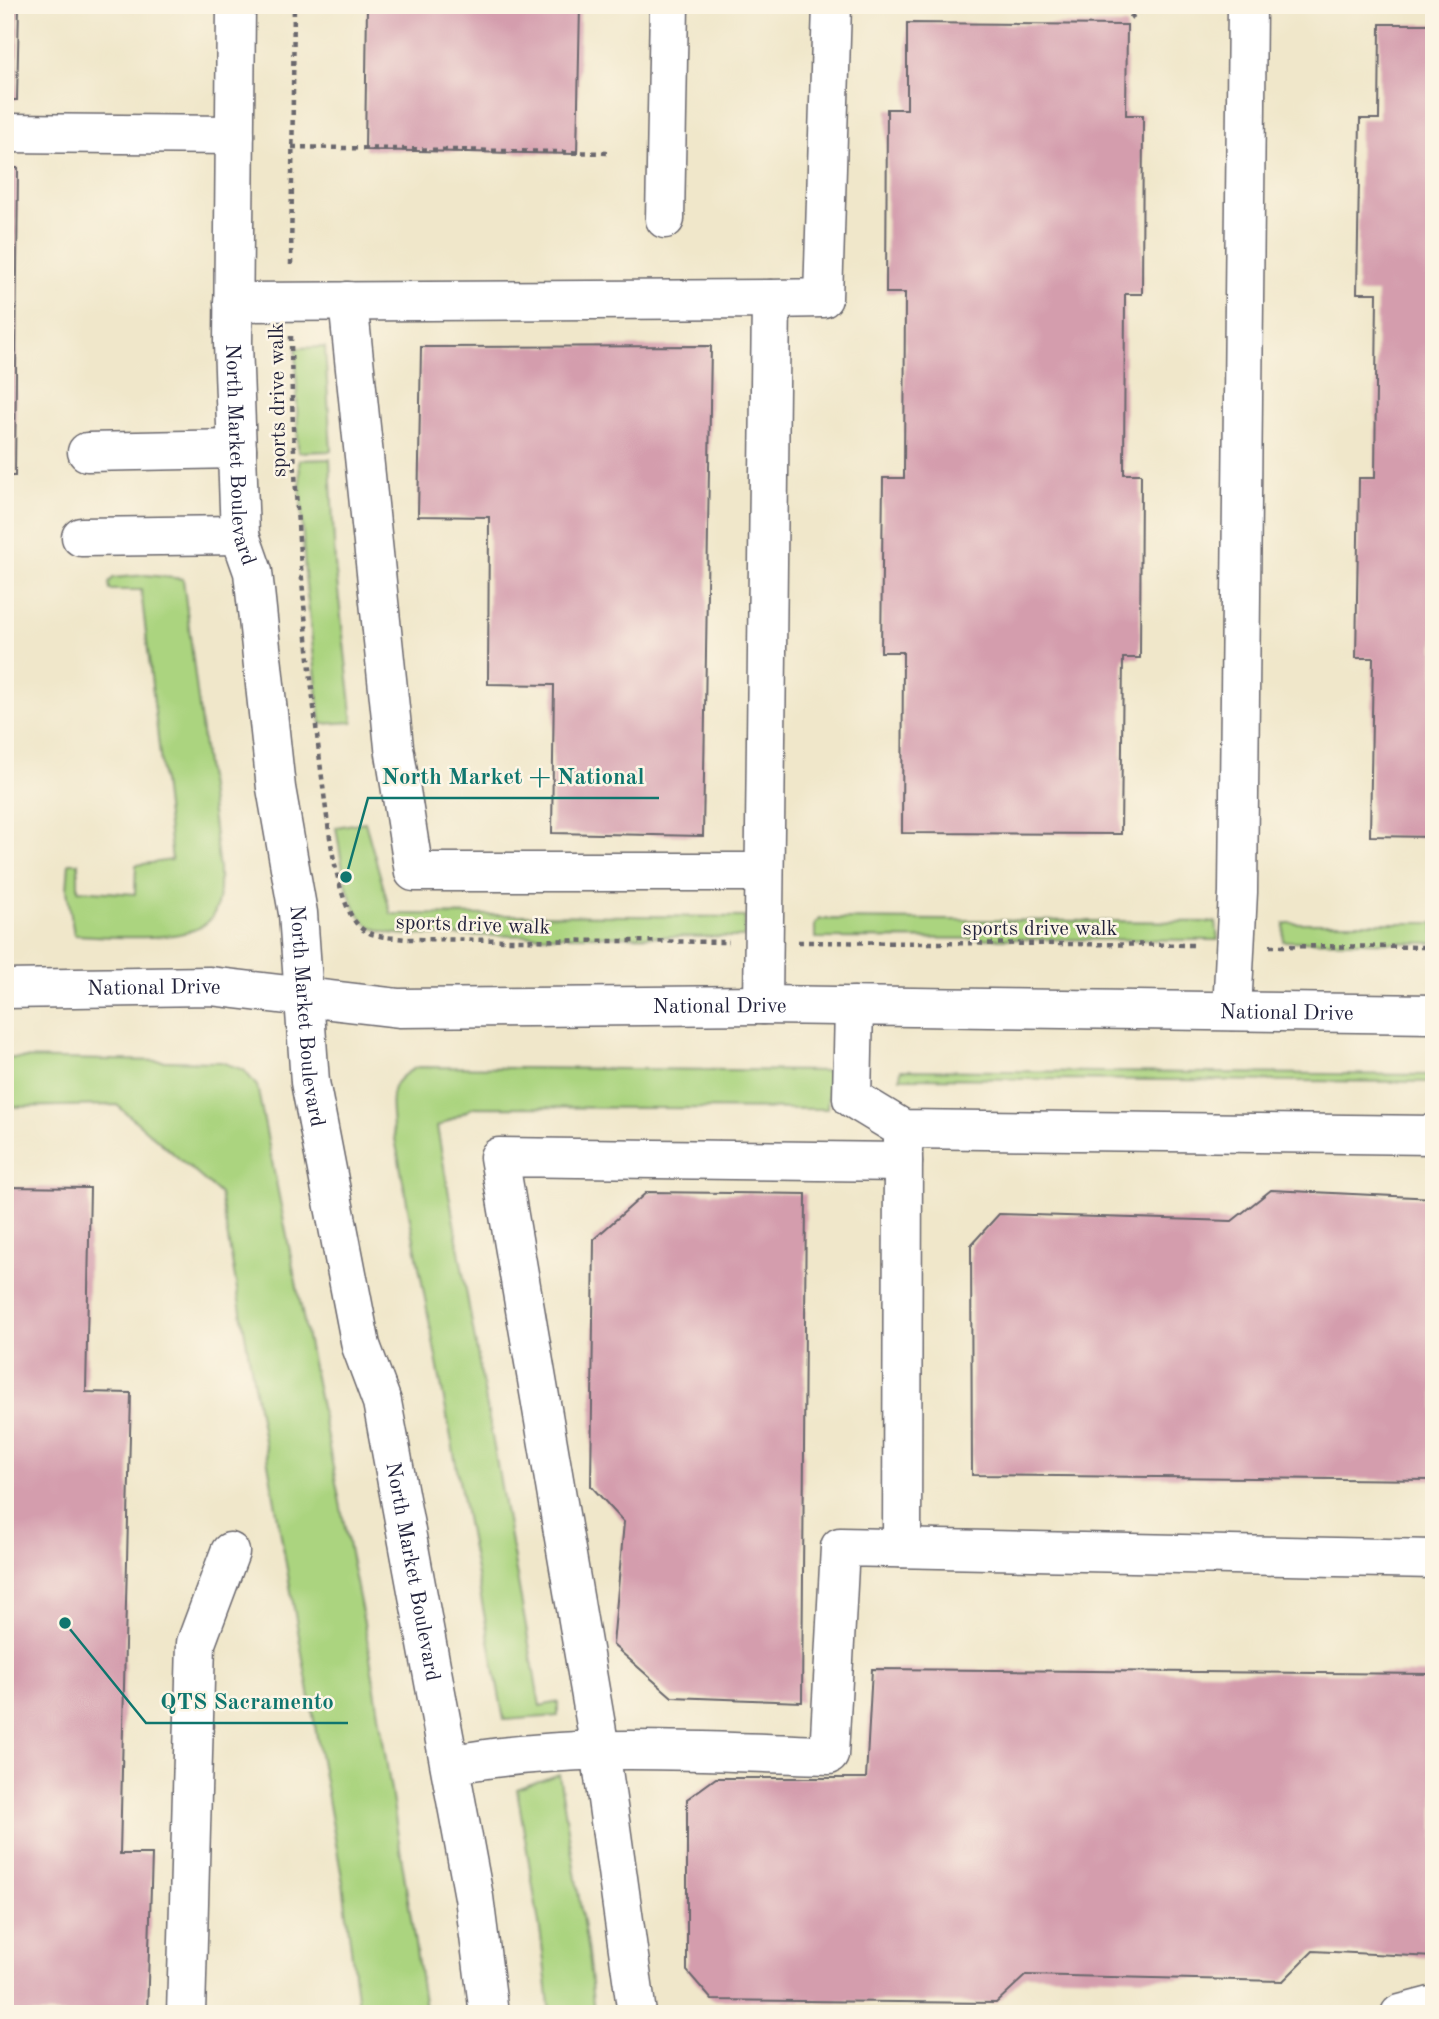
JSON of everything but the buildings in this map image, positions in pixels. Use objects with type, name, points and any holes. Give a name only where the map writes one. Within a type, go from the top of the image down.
[{"type":"main road","name":"North Market Boulevard","points":[[236,5],[233,302],[240,536],[253,572],[276,788],[298,913],[310,1082],[361,1346],[382,1402],[474,1898],[489,2014]]},
{"type":"main road","points":[[665,219],[669,5]]},
{"type":"main road","points":[[233,302],[823,298],[832,5]]},
{"type":"main road","points":[[1232,1011],[1247,5]]},
{"type":"main road","points":[[5,133],[235,135]]},
{"type":"main road","points":[[763,1005],[771,299]]},
{"type":"main road","points":[[348,301],[394,747],[414,872],[764,872]]},
{"type":"main road","points":[[87,452],[237,449]]},
{"type":"main road","points":[[80,537],[240,536]]},
{"type":"main road","name":"National Drive","points":[[5,989],[210,986],[399,1008],[763,1005],[1434,1014]]},
{"type":"main road","points":[[854,1006],[852,1098],[903,1146],[902,1548]]},
{"type":"main road","points":[[637,2014],[600,1749],[499,1157],[1434,1135]]},
{"type":"main road","points":[[450,1765],[503,1755],[600,1749],[829,1755],[840,1547],[1434,1559]]},
{"type":"main road","points":[[186,2014],[196,1643],[230,1552]]},
{"type":"path","name":"sports drive walk","points":[[294,5],[292,456],[306,642],[328,827],[344,896],[358,926],[367,933],[406,939],[1434,947]]},
{"type":"path","points":[[1130,18],[1149,5]]},
{"type":"path","points":[[292,147],[610,153]]},
{"type":"green space","points":[[325,347],[331,451],[298,452],[296,348]]},
{"type":"green space","points":[[330,459],[335,564],[353,722],[321,724],[305,575],[299,460]]},
{"type":"green space","points":[[146,575],[183,579],[219,869],[218,899],[212,917],[202,926],[187,932],[148,937],[74,935],[67,890],[69,863],[78,863],[78,890],[135,894],[136,865],[172,860],[141,590],[110,590],[109,583],[113,578]]},
{"type":"green space","points":[[365,822],[391,914],[745,917],[744,937],[412,935],[383,931],[365,922],[357,912],[346,884],[340,853],[336,827]]},
{"type":"green space","points":[[820,919],[1216,922],[1218,940],[815,938],[815,924]]},
{"type":"green space","points":[[1434,923],[1434,943],[1283,941],[1284,924]]},
{"type":"green space","points":[[5,1058],[221,1062],[244,1070],[257,1086],[367,1638],[426,2014],[359,2014],[343,1883],[220,1194],[117,1105],[5,1107]]},
{"type":"green space","points":[[418,1067],[830,1071],[827,1109],[474,1107],[437,1127],[540,1706],[558,1702],[558,1716],[504,1720],[393,1128],[393,1091],[400,1078]]},
{"type":"green space","points":[[901,1070],[1434,1075],[1434,1082],[900,1078]]},
{"type":"green space","points":[[559,1774],[588,1953],[594,2014],[550,2014],[541,1936],[517,1789]]},
{"type":"place","name":"North Market + National","points":[[346,877]]},
{"type":"place","name":"QTS Sacramento","points":[[65,1623]]}]
